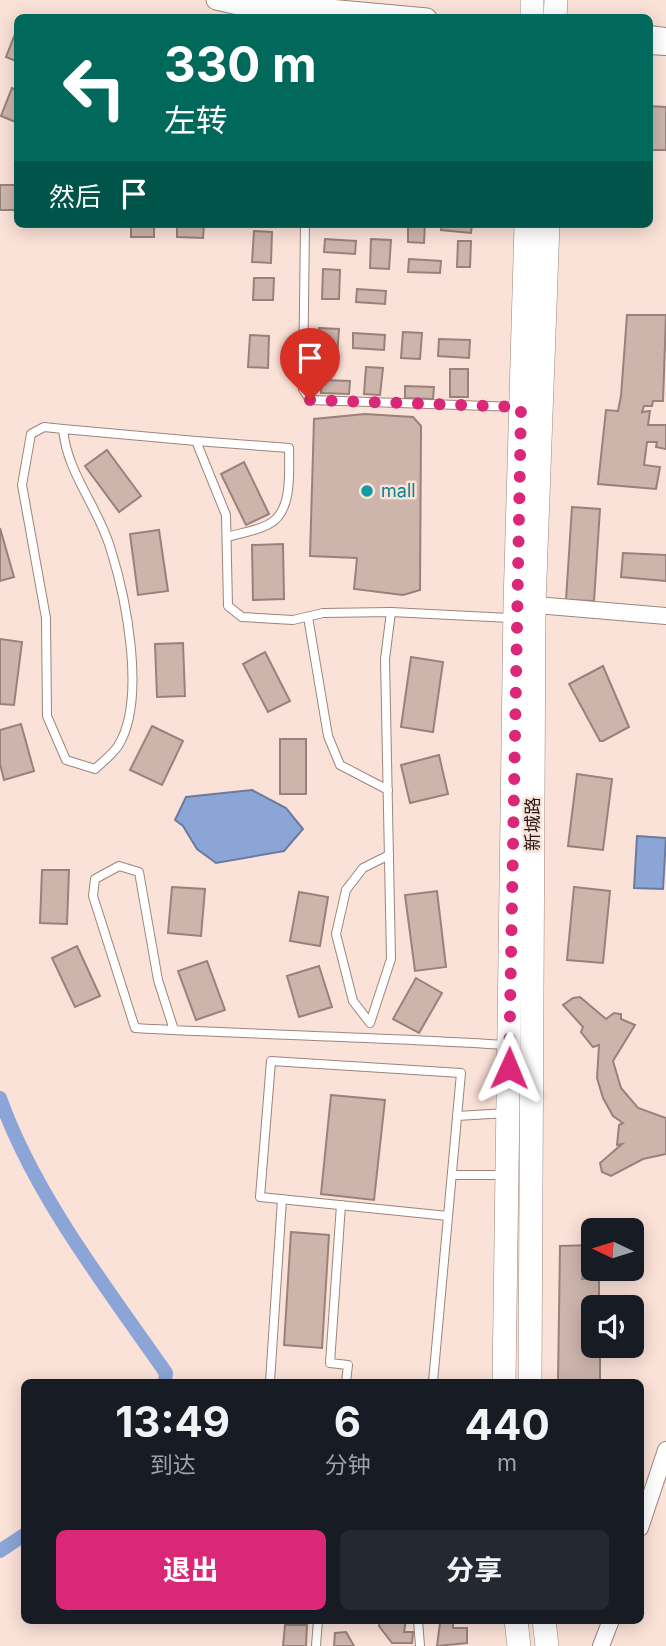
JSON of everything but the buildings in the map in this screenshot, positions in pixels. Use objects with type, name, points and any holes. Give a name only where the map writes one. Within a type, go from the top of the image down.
[{"type":"main road","name":"新城路","points":[[526,228],[521,407],[521,609],[530,1379]]},
{"type":"main road","name":"新城路","points":[[504,1379],[509,1045],[521,609],[548,228]]},
{"type":"main road","points":[[516,1624],[519,1646]]},
{"type":"main road","points":[[544,1624],[547,1646]]},
{"type":"street","points":[[216,0],[276,14]]},
{"type":"street","points":[[266,0],[296,6],[383,14]]},
{"type":"street","points":[[521,609],[666,616]]},
{"type":"street","points":[[644,1516],[666,1450]]},
{"type":"street","points":[[601,1646],[609,1624]]},
{"type":"lane","points":[[305,228],[303,390],[310,400],[521,407]]},
{"type":"lane","points":[[63,429],[65,450],[76,480],[90,501],[110,547],[135,671],[133,698],[118,746],[95,769],[66,760],[47,716],[46,618],[22,485],[31,434],[44,427],[289,448],[289,481],[283,510],[271,524],[227,537]]},
{"type":"lane","points":[[196,441],[226,515],[228,606],[242,617],[293,620],[323,613],[521,609]]},
{"type":"lane","points":[[369,1036],[370,1023],[391,959],[385,659],[391,612]]},
{"type":"lane","points":[[309,617],[328,736],[340,765],[388,790]]},
{"type":"lane","points":[[370,1023],[353,1001],[336,934],[346,890],[363,868],[388,855]]},
{"type":"lane","points":[[174,1030],[158,980],[139,872],[118,866],[95,879],[93,896],[135,1028],[174,1030],[369,1036],[509,1045]]},
{"type":"lane","points":[[433,1379],[449,1216],[461,1073],[271,1061],[260,1197],[449,1216]]},
{"type":"lane","points":[[457,1115],[508,1113]]},
{"type":"lane","points":[[452,1175],[507,1175]]},
{"type":"lane","points":[[270,1379],[282,1199]]},
{"type":"lane","points":[[341,1205],[330,1363],[348,1365],[346,1379]]},
{"type":"lane","points":[[316,1646],[318,1624]]},
{"type":"lane","points":[[418,1624],[420,1646]]},
{"type":"water","points":[[252,790],[286,808],[303,829],[284,851],[216,863],[197,849],[183,826],[175,820],[186,797]]},
{"type":"water","points":[[637,836],[666,838],[663,889],[634,888]]},
{"type":"waterway","points":[[0,1098],[32,1170],[52,1206],[166,1373],[165,1379]]},
{"type":"waterway","points":[[0,1551],[21,1537]]},
{"type":"place","name":"mall","points":[[367,491]]},
{"type":"route","points":[[310,400],[521,407],[515,604],[509,1068]]}]
